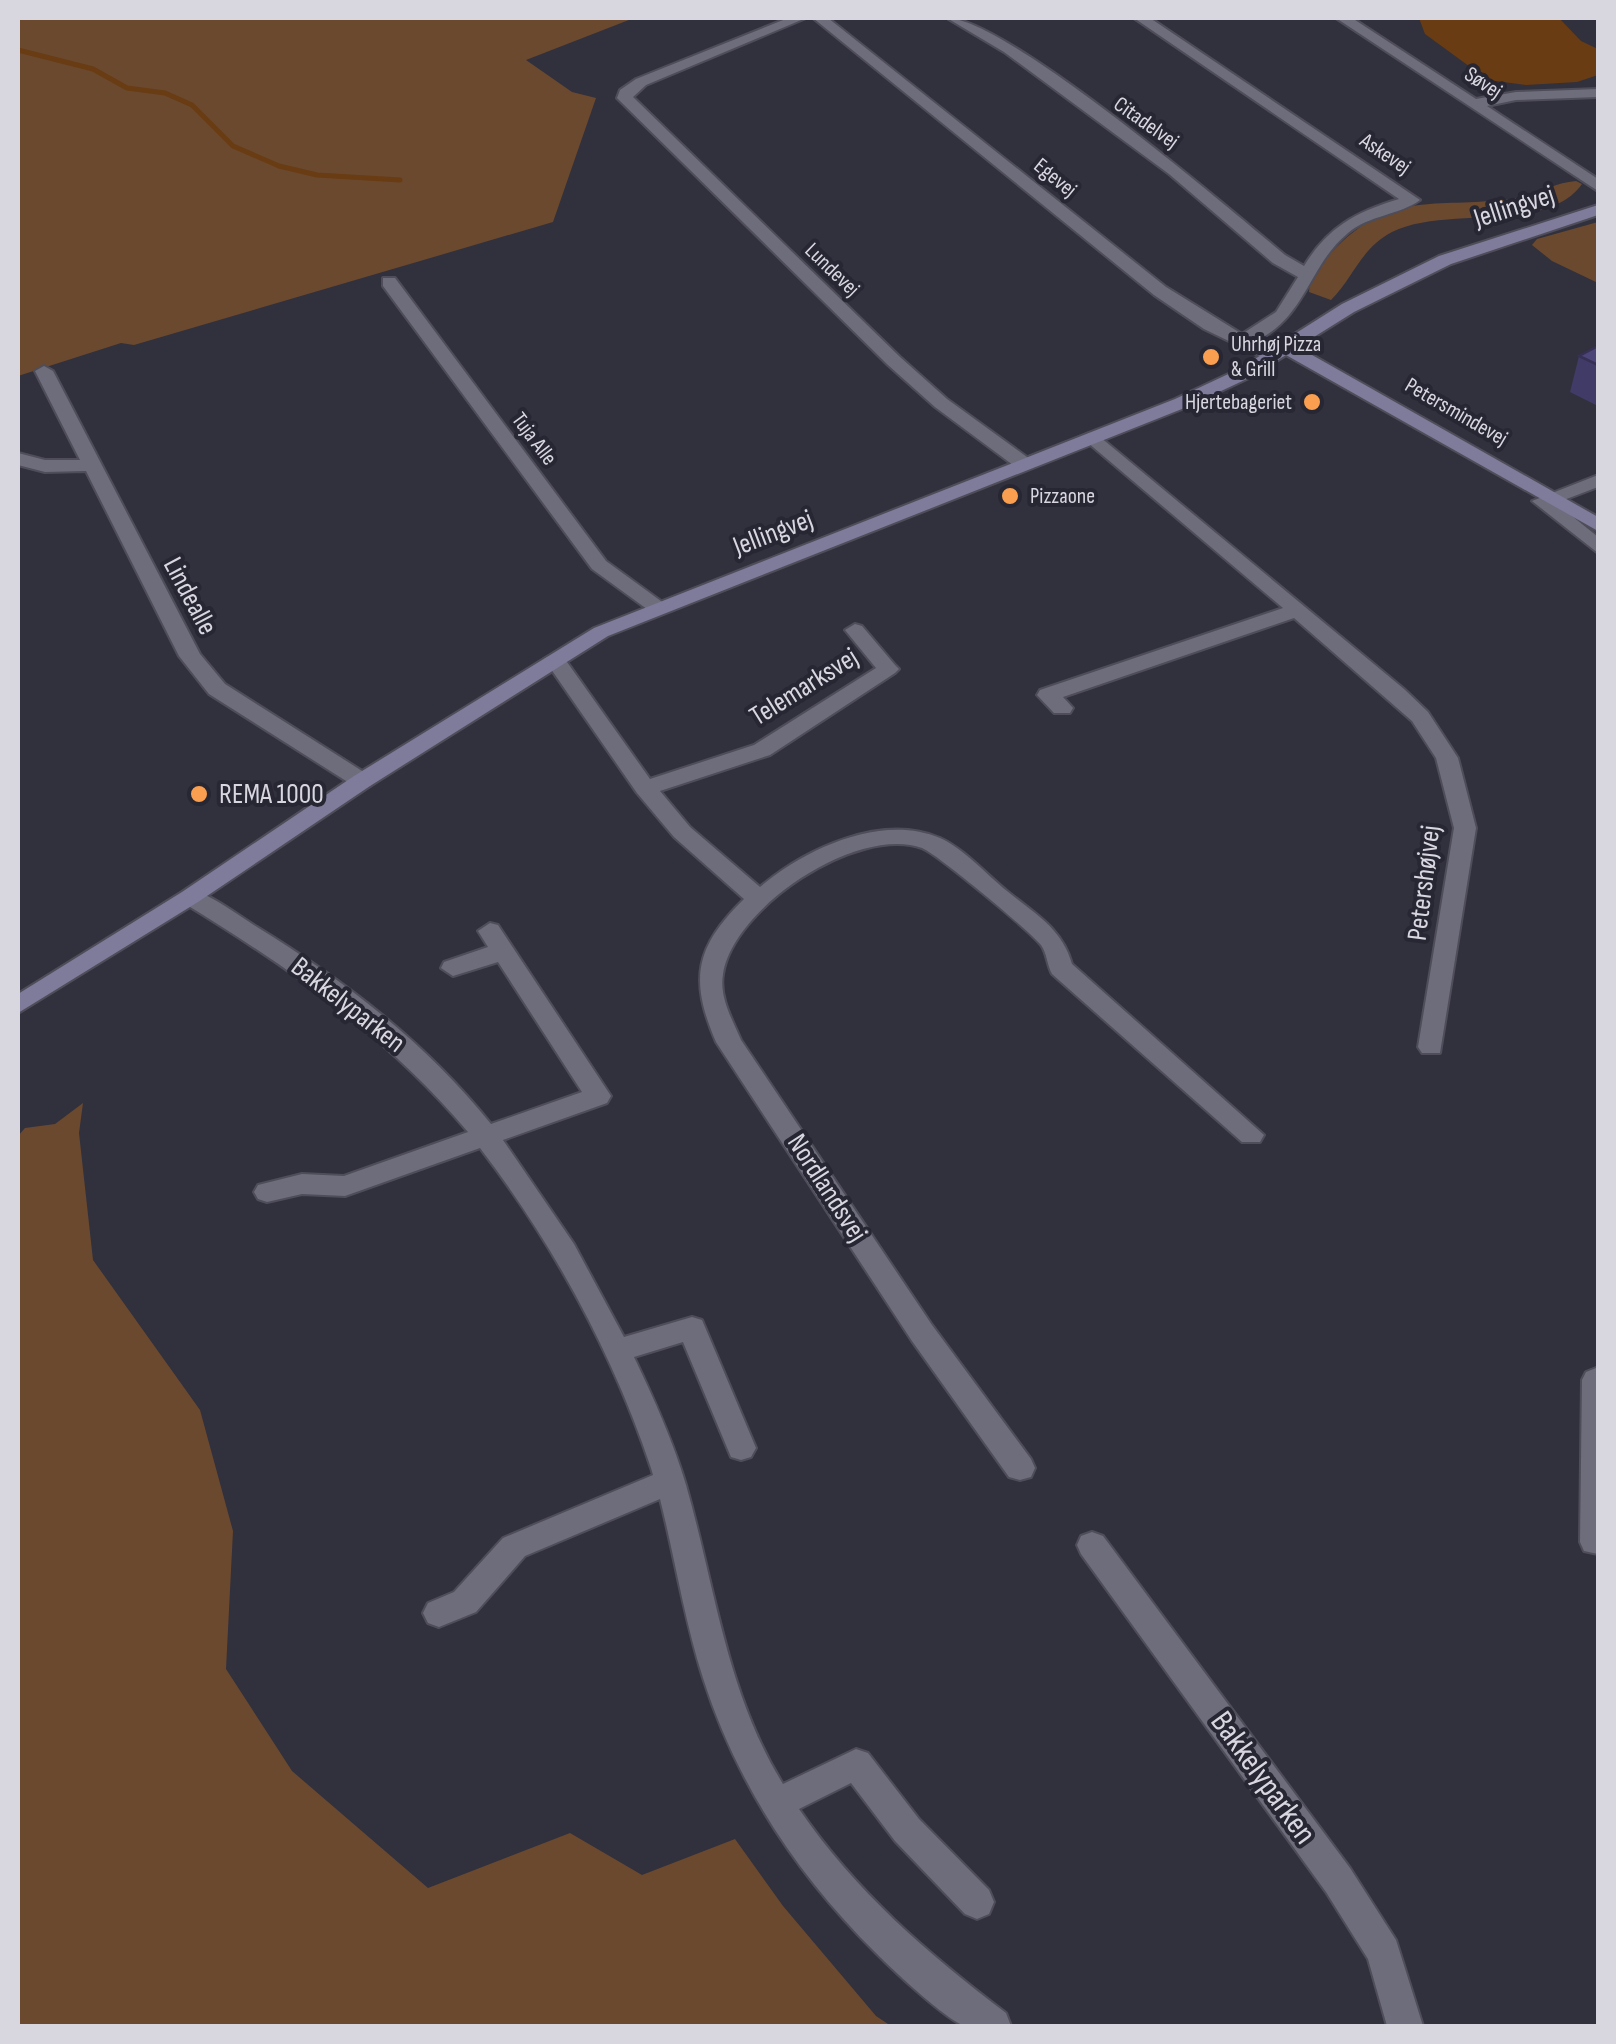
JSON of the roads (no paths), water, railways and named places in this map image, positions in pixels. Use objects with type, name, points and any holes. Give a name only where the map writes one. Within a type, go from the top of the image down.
[{"type":"main road","name":"Jellingvej","points":[[18,1005],[190,897],[362,781],[601,632],[1209,390],[1280,352],[1348,308],[1445,260],[1598,210]]},
{"type":"main road","name":"Petersmindevej","points":[[1280,352],[1554,497]]},
{"type":"street","name":"Lundevej","points":[[798,18],[640,82],[625,93],[625,98],[894,361],[941,403],[1024,464]]},
{"type":"street","name":"Egevej","points":[[820,18],[1160,291],[1242,341],[1280,352]]},
{"type":"street","name":"Citadelvej","points":[[954,18],[1009,49],[1175,172],[1279,259],[1305,274]]},
{"type":"street","name":"Askevej","points":[[1142,18],[1412,200],[1360,217],[1338,232],[1305,274],[1283,315],[1242,341]]},
{"type":"street","name":"Søvej","points":[[1343,18],[1598,186]]},
{"type":"street","points":[[1474,104],[1516,96],[1598,93]]},
{"type":"street","name":"Tuja Alle","points":[[389,282],[599,565],[658,608]]},
{"type":"street","name":"Lindealle","points":[[44,371],[175,630],[217,689],[362,781]]},
{"type":"street","name":"Petershøjvej","points":[[1094,438],[1420,717],[1447,758],[1465,828],[1431,1047]]},
{"type":"street","points":[[18,459],[45,466],[92,465]]},
{"type":"street","points":[[1593,535],[1542,501],[1598,481]]},
{"type":"street","points":[[1062,708],[1048,695],[1298,610]]},
{"type":"street","name":"Telemarksvej","points":[[645,788],[762,750],[888,669],[856,630]]},
{"type":"street","points":[[554,660],[645,788],[682,832],[758,898]]},
{"type":"street","name":"Nordlandsvej","points":[[1020,1468],[922,1333],[730,1042],[711,1003],[710,972],[723,936],[758,898],[839,850],[880,838],[910,837],[934,844],[1054,942],[1061,968],[1251,1135]]},
{"type":"street","name":"Bakkelyparken","points":[[190,897],[261,939],[352,1005],[452,1096],[534,1204],[617,1352],[670,1482],[718,1676],[749,1758],[826,1876],[893,1946],[993,2026]]},
{"type":"street","points":[[267,1192],[302,1184],[345,1186],[598,1096],[497,941],[452,968]]},
{"type":"street","points":[[617,1352],[692,1328],[741,1448]]},
{"type":"street","points":[[1595,1542],[1596,1380]]},
{"type":"street","points":[[438,1612],[465,1602],[514,1547],[670,1482]]},
{"type":"street","name":"Bakkelyparken","points":[[1092,1546],[1338,1880],[1384,1952],[1404,2026]]},
{"type":"street","points":[[776,1804],[856,1764],[907,1830],[977,1902]]},
{"type":"waterway","points":[[18,50],[93,69],[127,88],[165,93],[192,105],[233,146],[279,166],[317,175],[400,180]]},
{"type":"place","name":"Uhrhøj Pizza & Grill","points":[[1211,357]]},
{"type":"place","name":"Hjertebageriet","points":[[1312,402]]},
{"type":"place","name":"Pizzaone","points":[[1010,496]]},
{"type":"place","name":"REMA 1000","points":[[199,794]]}]
